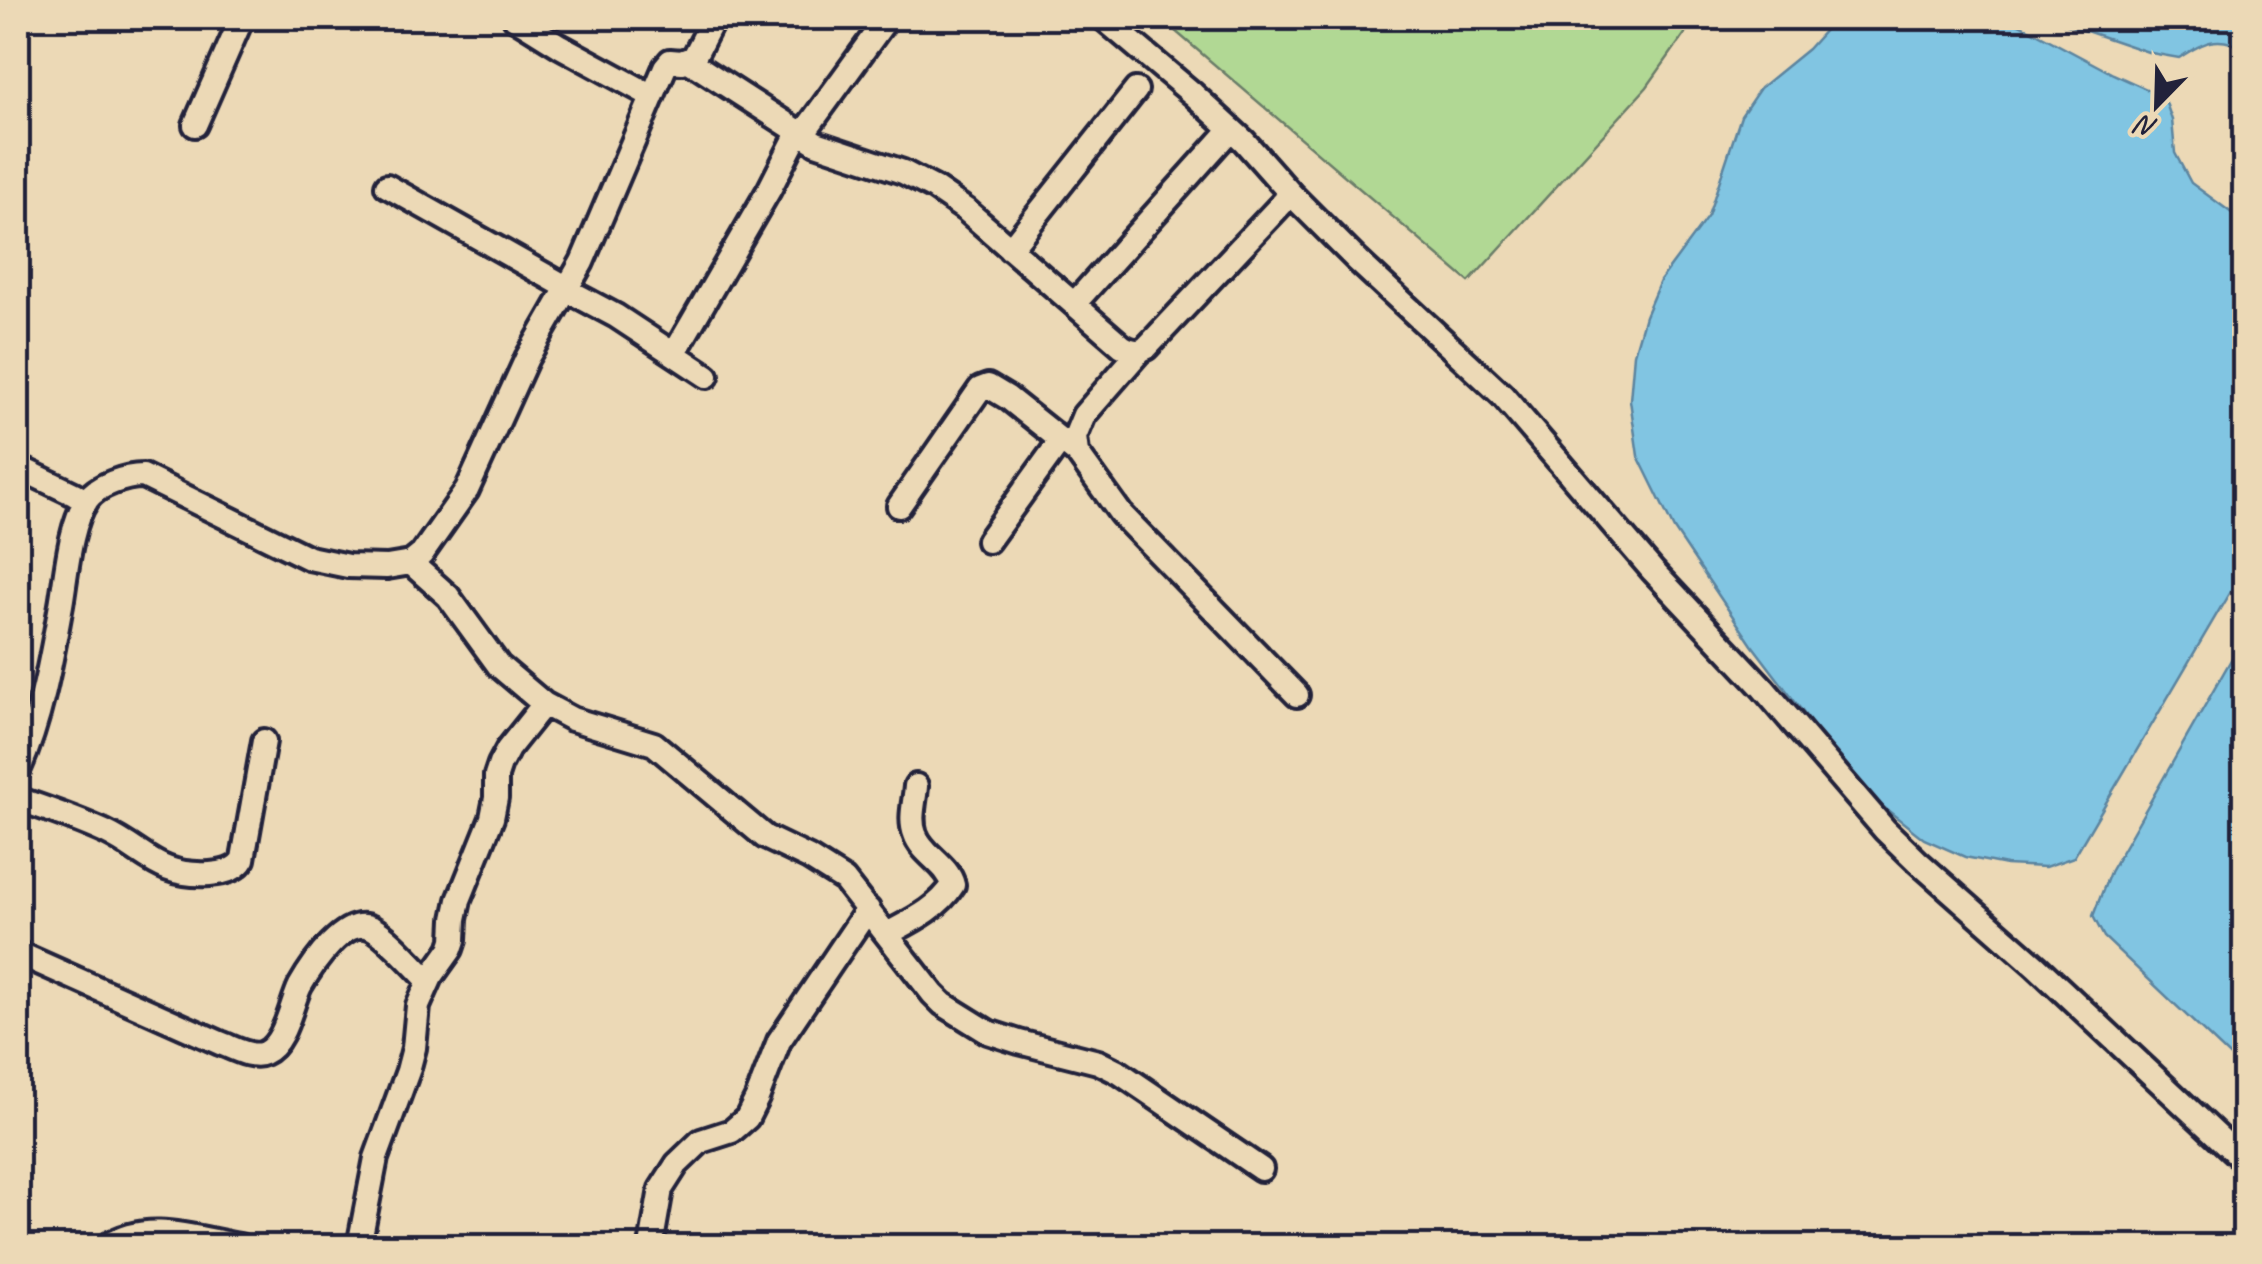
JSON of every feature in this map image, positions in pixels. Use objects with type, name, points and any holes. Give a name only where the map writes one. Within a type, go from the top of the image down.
[{"type":"street","points":[[194,125],[242,18]]},
{"type":"street","points":[[516,18],[652,96]]},
{"type":"street","points":[[18,771],[30,745],[52,658],[72,539],[86,502],[107,486],[143,476],[309,558],[348,566],[386,567],[411,562],[422,554],[466,490],[526,358],[574,292],[582,262],[652,96],[680,61],[694,57],[714,18]]},
{"type":"street","points":[[674,354],[800,134],[887,18]]},
{"type":"street","points":[[1103,18],[1231,129],[1358,261],[1521,415],[1653,571],[1886,830],[2244,1161]]},
{"type":"street","points":[[680,61],[816,143],[903,172],[934,188],[966,210],[1122,346],[1140,352]]},
{"type":"street","points":[[1010,248],[1136,90]]},
{"type":"street","points":[[1074,304],[1231,129]]},
{"type":"street","points":[[387,186],[574,292],[707,376]]},
{"type":"street","points":[[988,541],[1076,438],[1084,414],[1292,194]]},
{"type":"street","points":[[899,506],[980,389],[995,388],[1069,447],[1120,514],[1296,695]]},
{"type":"street","points":[[18,467],[86,502]]},
{"type":"street","points":[[411,562],[448,596],[499,666],[544,704],[572,718],[654,744],[765,836],[844,880],[933,994],[958,1014],[1004,1038],[1098,1062],[1261,1169]]},
{"type":"street","points":[[359,1246],[376,1158],[414,1048],[422,992],[451,949],[459,900],[492,818],[500,764],[544,704]]},
{"type":"street","points":[[18,799],[108,834],[175,873],[217,874],[235,868],[243,859],[264,741]]},
{"type":"street","points":[[887,934],[932,908],[952,885],[950,875],[916,838],[912,822],[916,786]]},
{"type":"street","points":[[651,1246],[661,1188],[677,1164],[701,1142],[732,1131],[746,1118],[778,1041],[868,909]]},
{"type":"street","points":[[18,953],[251,1054],[264,1053],[274,1044],[318,958],[345,931],[358,925],[376,930],[429,981]]},
{"type":"street","points":[[107,1246],[123,1236],[148,1231],[239,1246]]},
{"type":"green space","points":[[1160,18],[1696,18],[1647,87],[1469,282]]},
{"type":"water","points":[[1836,18],[2008,18],[2164,97],[2172,120],[2175,153],[2191,183],[2244,222],[2244,568],[2074,857],[2045,867],[1965,857],[1924,839],[1862,790],[1752,645],[1674,529],[1638,456],[1630,400],[1634,354],[1660,281],[1708,216],[1741,116],[1760,88],[1808,49]]},
{"type":"water","points":[[2048,18],[2244,18],[2244,49],[2226,42],[2210,42],[2179,58],[2151,53]]},
{"type":"water","points":[[2244,637],[2244,1070],[2104,937],[2093,916],[2110,872]]}]
